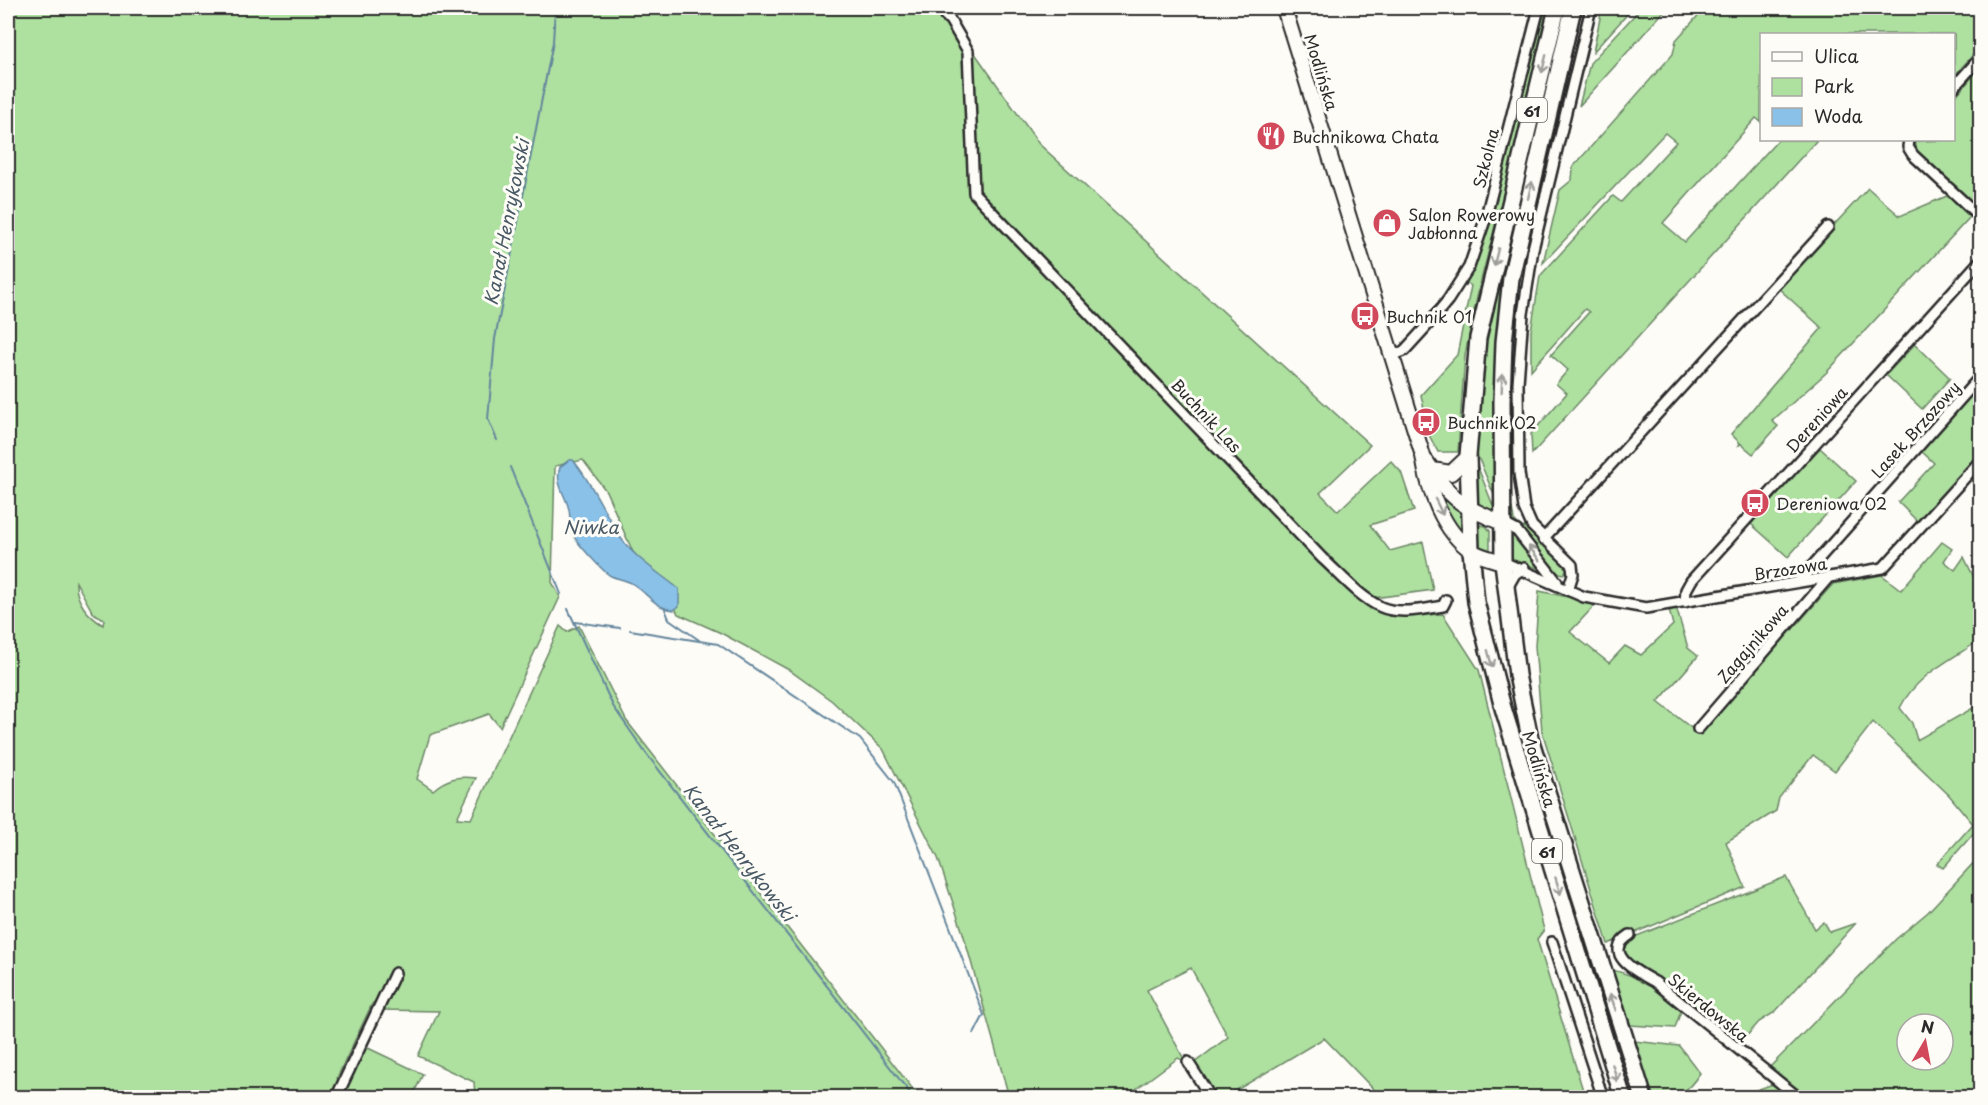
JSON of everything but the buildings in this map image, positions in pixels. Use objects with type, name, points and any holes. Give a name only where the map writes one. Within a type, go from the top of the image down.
[{"type":"main road","name":"Modlińska","points":[[1284,8],[1423,456],[1426,479],[1444,519],[1471,550],[1476,602],[1503,708],[1623,1098]]},
{"type":"main road","name":"61","points":[[1471,550],[1468,457],[1473,371],[1482,320],[1557,8]]},
{"type":"main road","name":"61","points":[[1503,562],[1502,400],[1504,342],[1511,278],[1573,8]]},
{"type":"main road","name":"Modlińska","points":[[1423,456],[1452,498],[1469,509],[1504,524]]},
{"type":"main road","points":[[1432,470],[1451,473],[1468,457]]},
{"type":"main road","points":[[1471,550],[1503,562]]},
{"type":"main road","name":"Modlińska","points":[[1503,562],[1517,675],[1530,738],[1644,1098]]},
{"type":"street","name":"Buchnik Las","points":[[937,8],[950,20],[968,51],[974,192],[1322,558],[1349,582],[1382,608],[1409,611],[1444,603]]},
{"type":"street","name":"Szkolna","points":[[1391,356],[1403,352],[1425,328],[1448,300],[1469,267],[1485,220],[1539,8]]},
{"type":"street","points":[[1504,524],[1516,531],[1565,588],[1573,574],[1572,565],[1543,539],[1529,521],[1521,494],[1518,383],[1523,314],[1533,249],[1592,8]]},
{"type":"street","points":[[1955,85],[1980,58]]},
{"type":"street","points":[[1909,141],[1908,147],[1913,155],[1980,217]]},
{"type":"street","points":[[1543,539],[1828,227]]},
{"type":"street","name":"Dereniowa","points":[[1685,602],[1686,590],[1691,581],[1980,261]]},
{"type":"street","name":"Lasek Brzozowy","points":[[1799,581],[1980,377]]},
{"type":"street","name":"Brzozowa","points":[[1503,562],[1524,568],[1596,600],[1646,608],[1884,568],[1980,461]]},
{"type":"street","points":[[1506,591],[1515,574],[1524,568]]},
{"type":"street","name":"Zagajnikowa","points":[[1698,729],[1829,577]]},
{"type":"street","name":"Skierdowska","points":[[1630,935],[1621,943],[1620,951],[1629,967],[1655,982],[1799,1098]]},
{"type":"street","points":[[1552,942],[1603,1098]]},
{"type":"street","points":[[336,1098],[395,973]]},
{"type":"street","points":[[1188,1062],[1211,1098]]},
{"type":"green space","points":[[8,8],[961,8],[950,18],[1039,144],[1370,445],[1320,493],[1338,511],[1391,461],[1401,472],[1414,511],[1370,525],[1390,551],[1423,542],[1433,590],[1374,598],[1370,609],[1406,616],[1443,614],[1479,670],[1544,930],[1537,939],[1585,1097],[1381,1097],[1324,1038],[1225,1097],[1213,1097],[1193,1064],[1228,1037],[1191,968],[1147,990],[1185,1061],[1178,1058],[1125,1097],[1009,1097],[963,933],[938,858],[883,749],[832,701],[789,670],[721,633],[678,614],[672,602],[636,559],[606,491],[583,460],[555,466],[552,582],[560,597],[500,727],[489,714],[430,735],[417,779],[433,790],[453,779],[476,778],[457,818],[471,819],[560,626],[567,632],[579,626],[626,720],[919,1097],[475,1097],[474,1082],[418,1056],[439,1011],[381,1010],[379,998],[372,1004],[337,1078],[339,1081],[331,1097],[8,1097]],"holes":[[[76,582],[93,613],[104,619],[103,625],[92,617],[80,602]]]},
{"type":"green space","points":[[1542,8],[1552,8],[1479,288],[1465,355],[1458,452],[1438,452],[1430,437],[1421,395],[1457,355],[1471,286],[1466,282],[1483,243]]},
{"type":"green space","points":[[1564,8],[1569,8],[1527,179],[1496,500],[1476,452],[1473,452],[1483,345]]},
{"type":"green space","points":[[1602,8],[1633,8],[1593,52]]},
{"type":"green space","points":[[1641,8],[1667,8],[1579,106],[1590,63]]},
{"type":"green space","points":[[1705,8],[1928,8],[1932,13],[1938,8],[1980,8],[1980,47],[1955,75],[1955,33],[1760,33],[1760,121],[1756,118],[1663,223],[1685,242],[1777,141],[1816,141],[1532,454],[1531,434],[1567,393],[1556,384],[1568,370],[1551,355],[1589,312],[1585,309],[1531,370],[1531,331],[1540,276],[1613,196],[1621,202],[1676,142],[1665,133],[1543,263],[1560,190],[1572,180],[1573,167],[1673,54],[1676,40]]},
{"type":"green space","points":[[1980,68],[1980,204],[1978,207],[1917,151],[1915,141],[1955,141],[1955,97]]},
{"type":"green space","points":[[1868,188],[1900,216],[1947,196],[1970,217],[1826,373],[1772,421],[1778,426],[1753,454],[1741,444],[1739,445],[1740,443],[1731,434],[1822,328],[1777,287]]},
{"type":"green space","points":[[1915,344],[1950,378],[1922,409],[1886,375]]},
{"type":"green space","points":[[1980,381],[1980,457],[1920,524],[1898,502],[1934,463],[1919,449]]},
{"type":"green space","points":[[1820,448],[1856,481],[1788,557],[1751,524]]},
{"type":"green space","points":[[1475,460],[1494,508],[1498,508],[1498,516],[1474,505]]},
{"type":"green space","points":[[1437,489],[1463,514],[1463,535],[1449,517]]},
{"type":"green space","points":[[1509,508],[1512,508],[1514,520],[1522,528],[1527,526],[1565,564],[1567,569],[1564,574],[1554,572],[1510,520]]},
{"type":"green space","points":[[1480,525],[1486,526],[1490,531],[1490,551],[1478,545],[1477,529]]},
{"type":"green space","points":[[1511,531],[1518,536],[1540,569],[1512,560]]},
{"type":"green space","points":[[1942,542],[1952,549],[1944,561],[1955,570],[1964,557],[1980,590],[1980,640],[1925,677],[1915,686],[1900,708],[1912,723],[1917,740],[1980,704],[1980,826],[1943,868],[1937,864],[1973,824],[1949,795],[1873,722],[1835,771],[1813,755],[1779,798],[1776,811],[1726,842],[1745,887],[1608,944],[1542,731],[1535,646],[1539,591],[1597,603],[1570,632],[1609,663],[1625,646],[1641,655],[1673,625],[1669,610],[1676,607],[1688,648],[1698,656],[1658,702],[1699,734],[1833,584],[1882,575],[1901,590]]},
{"type":"green space","points":[[1980,856],[1980,1097],[1803,1097],[1768,1069],[1896,939],[1928,912]]},
{"type":"green space","points":[[1786,877],[1815,929],[1824,922],[1830,932],[1856,923],[1775,1012],[1759,1022],[1737,1047],[1632,966],[1623,953],[1629,939]]},
{"type":"green space","points":[[1612,970],[1641,980],[1682,1008],[1675,1028],[1630,1025]]},
{"type":"green space","points":[[1634,1041],[1679,1046],[1700,1073],[1685,1091],[1669,1096],[1652,1097]]},
{"type":"green space","points":[[368,1048],[423,1074],[412,1097],[340,1098],[363,1049]]},
{"type":"green space","points":[[1773,1084],[1793,1097],[1734,1098]]},
{"type":"water","name":"Niwka","points":[[569,460],[573,460],[585,476],[623,541],[645,563],[679,589],[679,606],[674,610],[657,604],[628,581],[611,576],[574,537],[569,509],[559,478],[560,467]]},
{"type":"waterway","name":"Kanał Henrykowski","points":[[497,440],[488,419],[495,339],[553,42],[555,8]]},
{"type":"waterway","name":"Kanał Henrykowski","points":[[510,467],[561,594]]},
{"type":"waterway","name":"Kanał Henrykowski","points":[[568,609],[613,706],[645,752],[914,1098]]},
{"type":"waterway","points":[[665,609],[669,619],[699,640]]},
{"type":"waterway","points":[[575,622],[620,628]]},
{"type":"waterway","points":[[630,630],[718,644],[860,739],[894,782],[984,1015],[974,1034]]},
{"type":"place","name":"Buchnikowa Chata","points":[[1271,136]]},
{"type":"place","name":"Salon Rowerowy Jabłonna","points":[[1387,223]]},
{"type":"place","name":"Buchnik 01","points":[[1365,316]]},
{"type":"place","name":"Buchnik 02","points":[[1426,422]]},
{"type":"place","name":"Dereniowa 02","points":[[1755,503]]}]
